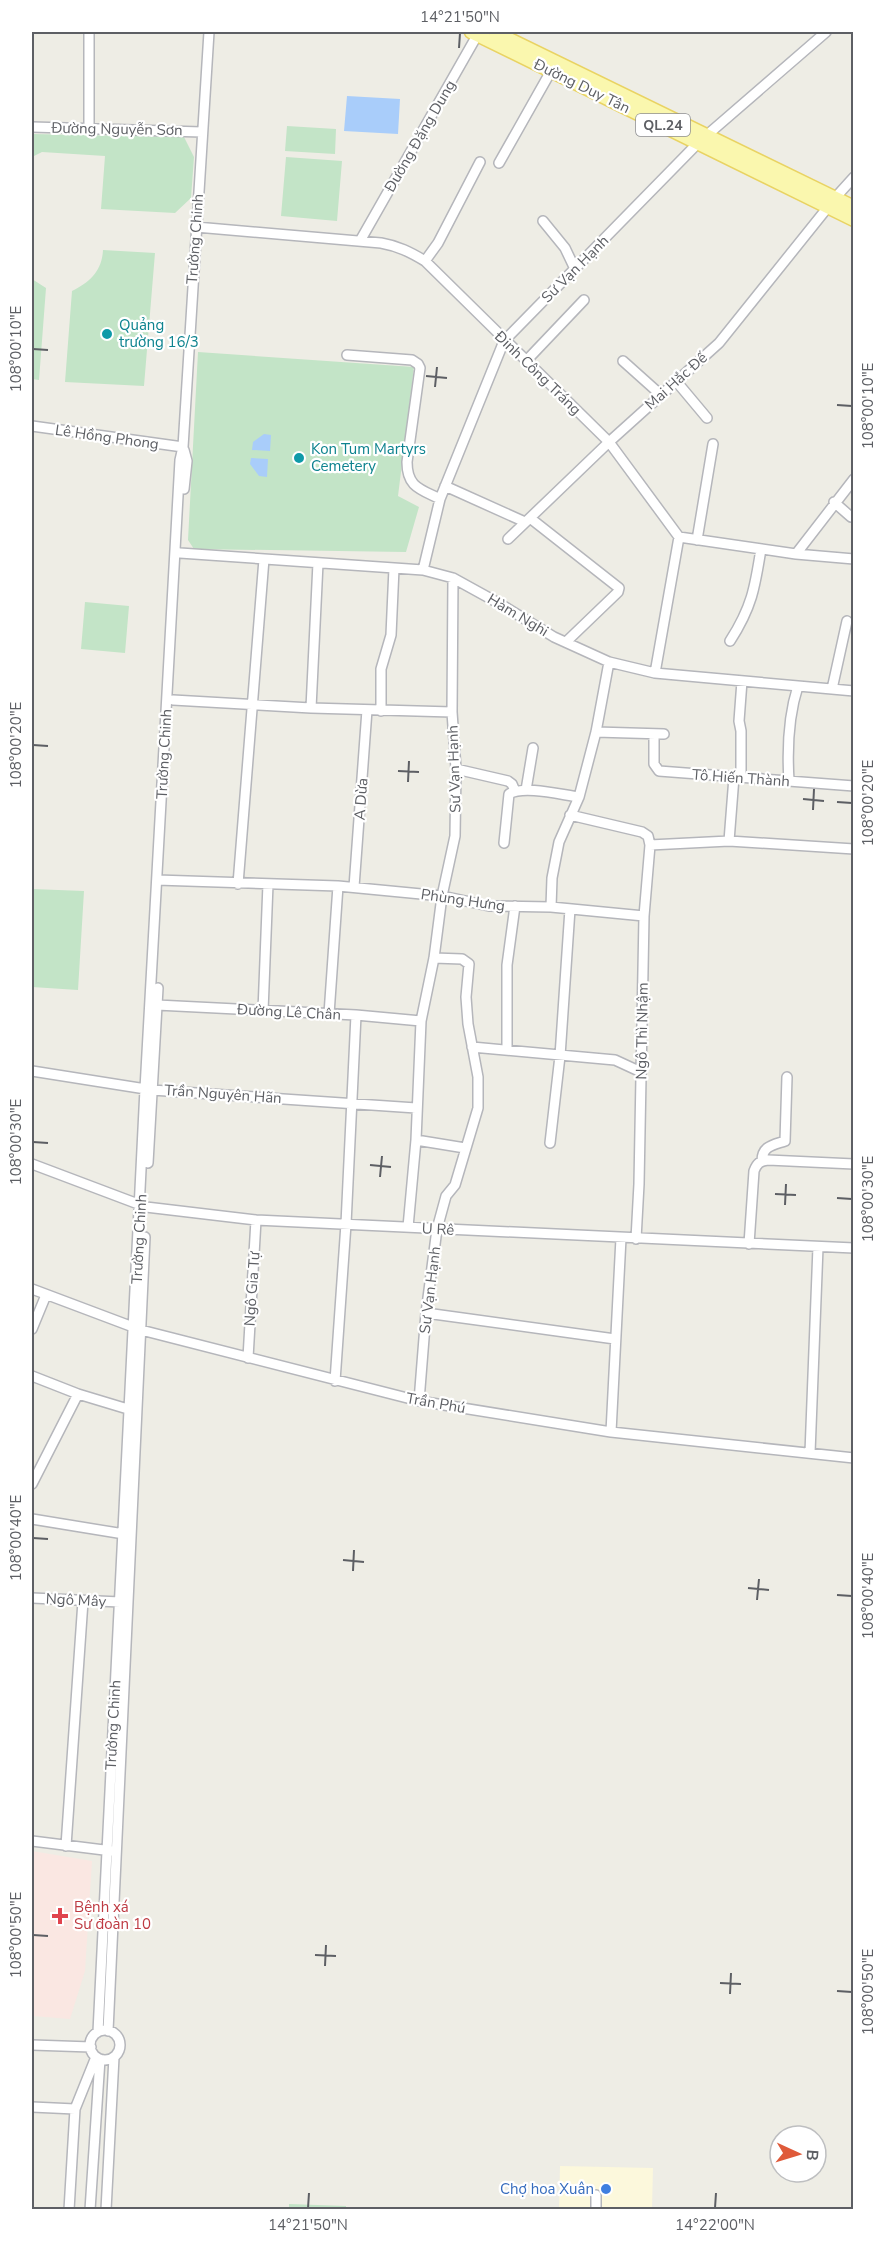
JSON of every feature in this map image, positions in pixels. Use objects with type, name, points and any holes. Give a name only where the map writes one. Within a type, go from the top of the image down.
[{"type":"main road","name":"Đường Duy Tân","points":[[476,32],[551,71],[703,139]]},
{"type":"main road","name":"Đường Duy Tân","points":[[495,32],[831,203],[854,220]]},
{"type":"main road","name":"Đường Duy Tân","points":[[831,203],[854,207]]},
{"type":"street","points":[[89,32],[89,128]]},
{"type":"street","name":"Trường Chinh","points":[[103,2031],[180,460],[183,447],[209,32]]},
{"type":"street","name":"Đường Đặng Dung","points":[[360,241],[476,32]]},
{"type":"street","name":"Sư Vạn Hạnh","points":[[423,570],[440,500],[504,341],[703,139],[821,33]]},
{"type":"street","points":[[499,163],[551,71]]},
{"type":"street","name":"Đường Nguyễn Sơn","points":[[32,128],[202,132]]},
{"type":"street","points":[[425,261],[438,243],[480,162]]},
{"type":"street","name":"Mai Hắc Đế","points":[[508,539],[609,442],[719,343],[854,177]]},
{"type":"street","points":[[543,221],[565,248],[575,269]]},
{"type":"street","name":"Đinh Công Tráng","points":[[196,227],[396,245],[425,261],[609,442],[679,537]]},
{"type":"street","points":[[526,361],[584,300]]},
{"type":"street","points":[[347,355],[412,360],[418,364],[420,368],[406,462],[407,475],[412,485],[440,500]]},
{"type":"street","points":[[623,361],[661,395]]},
{"type":"street","points":[[676,381],[707,418]]},
{"type":"street","name":"Lê Hồng Phong","points":[[32,426],[183,447]]},
{"type":"street","points":[[697,540],[713,444]]},
{"type":"street","name":"Trường Chinh","points":[[149,1089],[157,1005],[160,881],[187,461],[183,447]]},
{"type":"street","points":[[796,554],[853,480]]},
{"type":"street","points":[[445,486],[528,520],[619,588],[618,592],[566,642]]},
{"type":"street","points":[[834,502],[850,517]]},
{"type":"street","points":[[655,673],[679,537],[796,554],[854,559]]},
{"type":"street","points":[[730,640],[744,620],[751,602],[761,549]]},
{"type":"street","name":"Hàm Nghi","points":[[180,553],[423,570],[453,578],[502,604],[535,626],[609,662],[655,673],[854,691]]},
{"type":"street","points":[[238,884],[264,559]]},
{"type":"street","points":[[311,708],[318,563]]},
{"type":"street","points":[[381,711],[381,669],[392,627],[394,568]]},
{"type":"street","name":"Sư Vạn Hạnh","points":[[408,1227],[416,1140],[421,1021],[434,958],[442,896],[455,836],[456,769],[452,712],[453,578]]},
{"type":"street","points":[[832,689],[847,621]]},
{"type":"street","points":[[609,662],[596,732],[579,797],[559,842],[552,878],[551,907],[644,916]]},
{"type":"street","points":[[729,841],[741,731],[739,721],[742,681]]},
{"type":"street","points":[[789,781],[790,713],[798,686]]},
{"type":"street","points":[[173,700],[252,706],[452,712]]},
{"type":"street","name":"A Dừa","points":[[354,887],[367,710]]},
{"type":"street","name":"Tô Hiến Thành","points":[[596,732],[659,734],[654,764],[656,769],[665,772],[854,786]]},
{"type":"street","points":[[526,790],[533,748]]},
{"type":"street","points":[[456,769],[508,781],[515,790]]},
{"type":"street","points":[[504,843],[509,794],[515,790],[579,797]]},
{"type":"street","points":[[570,815],[642,832],[648,836],[650,844],[729,841],[854,849]]},
{"type":"street","name":"Ngô Thì Nhậm","points":[[636,1239],[644,916],[650,844]]},
{"type":"street","name":"Phùng Hưng","points":[[160,881],[354,887],[442,896],[489,906],[551,907]]},
{"type":"street","points":[[263,1011],[268,884]]},
{"type":"street","points":[[329,1014],[338,886]]},
{"type":"street","points":[[507,1049],[507,965],[515,906]]},
{"type":"street","points":[[550,1143],[560,1056],[570,909]]},
{"type":"street","name":"Sư Vạn Hạnh","points":[[419,1401],[426,1313],[437,1229],[446,1196],[455,1185],[478,1108],[478,1077],[466,997],[469,964],[462,959],[434,958]]},
{"type":"street","name":"Đường Lê Chân","points":[[157,1005],[356,1015],[421,1021]]},
{"type":"street","points":[[334,1381],[346,1224],[356,1015]]},
{"type":"street","points":[[472,1047],[615,1060],[641,1072]]},
{"type":"street","name":"Trần Nguyên Hãn","points":[[32,1071],[149,1089],[416,1108]]},
{"type":"street","points":[[762,1161],[762,1154],[767,1147],[785,1142],[787,1077]]},
{"type":"street","points":[[416,1140],[465,1148]]},
{"type":"street","points":[[749,1244],[756,1164],[762,1161],[854,1164]]},
{"type":"street","name":"U Rê","points":[[32,1164],[143,1206],[256,1220],[854,1248]]},
{"type":"street","name":"Ngô Gia Tự","points":[[248,1358],[256,1220]]},
{"type":"street","points":[[611,1432],[621,1238]]},
{"type":"street","points":[[810,1453],[818,1247]]},
{"type":"street","name":"Trần Phú","points":[[32,1289],[138,1328],[334,1381],[419,1401],[611,1432],[854,1458]]},
{"type":"street","points":[[32,1329],[46,1295]]},
{"type":"street","points":[[426,1313],[615,1340]]},
{"type":"street","name":"Trường Chinh","points":[[111,1851],[120,1602],[138,1328]]},
{"type":"street","points":[[32,1376],[78,1394],[131,1410]]},
{"type":"street","points":[[32,1484],[78,1394]]},
{"type":"street","points":[[32,1519],[124,1534]]},
{"type":"street","name":"Ngô Mây","points":[[32,1598],[120,1602]]},
{"type":"street","points":[[66,1846],[83,1601]]},
{"type":"street","points":[[32,1841],[111,1851]]},
{"type":"street","points":[[90,2210],[98,2058],[91,2046],[92,2039],[103,2031],[116,2035],[119,2040],[119,2049],[114,2057],[106,2210]]},
{"type":"street","points":[[32,2045],[91,2046]]},
{"type":"street","points":[[98,2058],[105,2060],[114,2057]]},
{"type":"street","points":[[69,2210],[75,2109],[98,2058]]},
{"type":"street","points":[[32,2107],[75,2109]]},
{"type":"street","points":[[596,2195],[596,2210]]},
{"type":"shaded area","name":"Bệnh xá Sư đoàn 10","points":[[32,1851],[92,1861],[85,1971],[70,2019],[32,2016]]},
{"type":"shaded area","name":"Chợ hoa Xuân","points":[[560,2166],[653,2168],[652,2209],[559,2210]]},
{"type":"green space","points":[[287,126],[336,129],[335,154],[285,151]]},
{"type":"green space","points":[[32,134],[184,137],[194,157],[191,198],[175,213],[101,209],[105,156],[42,152],[32,157]]},
{"type":"green space","points":[[286,157],[342,161],[337,221],[281,216]]},
{"type":"green space","points":[[103,250],[155,253],[144,386],[65,382],[72,291],[94,275],[100,264]]},
{"type":"green space","points":[[32,279],[46,288],[39,380],[32,379]]},
{"type":"green space","points":[[198,352],[414,367],[398,496],[419,507],[406,552],[194,549],[188,540]]},
{"type":"green space","points":[[85,602],[129,606],[125,653],[81,649]]},
{"type":"green space","points":[[32,889],[84,891],[78,990],[32,987]]},
{"type":"green space","points":[[289,2204],[346,2206],[346,2209],[289,2209]]},
{"type":"water","points":[[347,96],[400,99],[398,134],[344,131]]},
{"type":"water","points":[[264,434],[271,435],[270,451],[252,450],[253,442]]},
{"type":"water","points":[[251,458],[268,459],[267,477],[259,476],[250,464]]},
{"type":"place","name":"Quảng trường 16/3","points":[[107,334]]},
{"type":"place","name":"Kon Tum Martyrs Cemetery","points":[[299,458]]},
{"type":"place","name":"Bệnh xá Sư đoàn 10","points":[[60,1916]]},
{"type":"place","name":"Chợ hoa Xuân","points":[[606,2189]]}]
